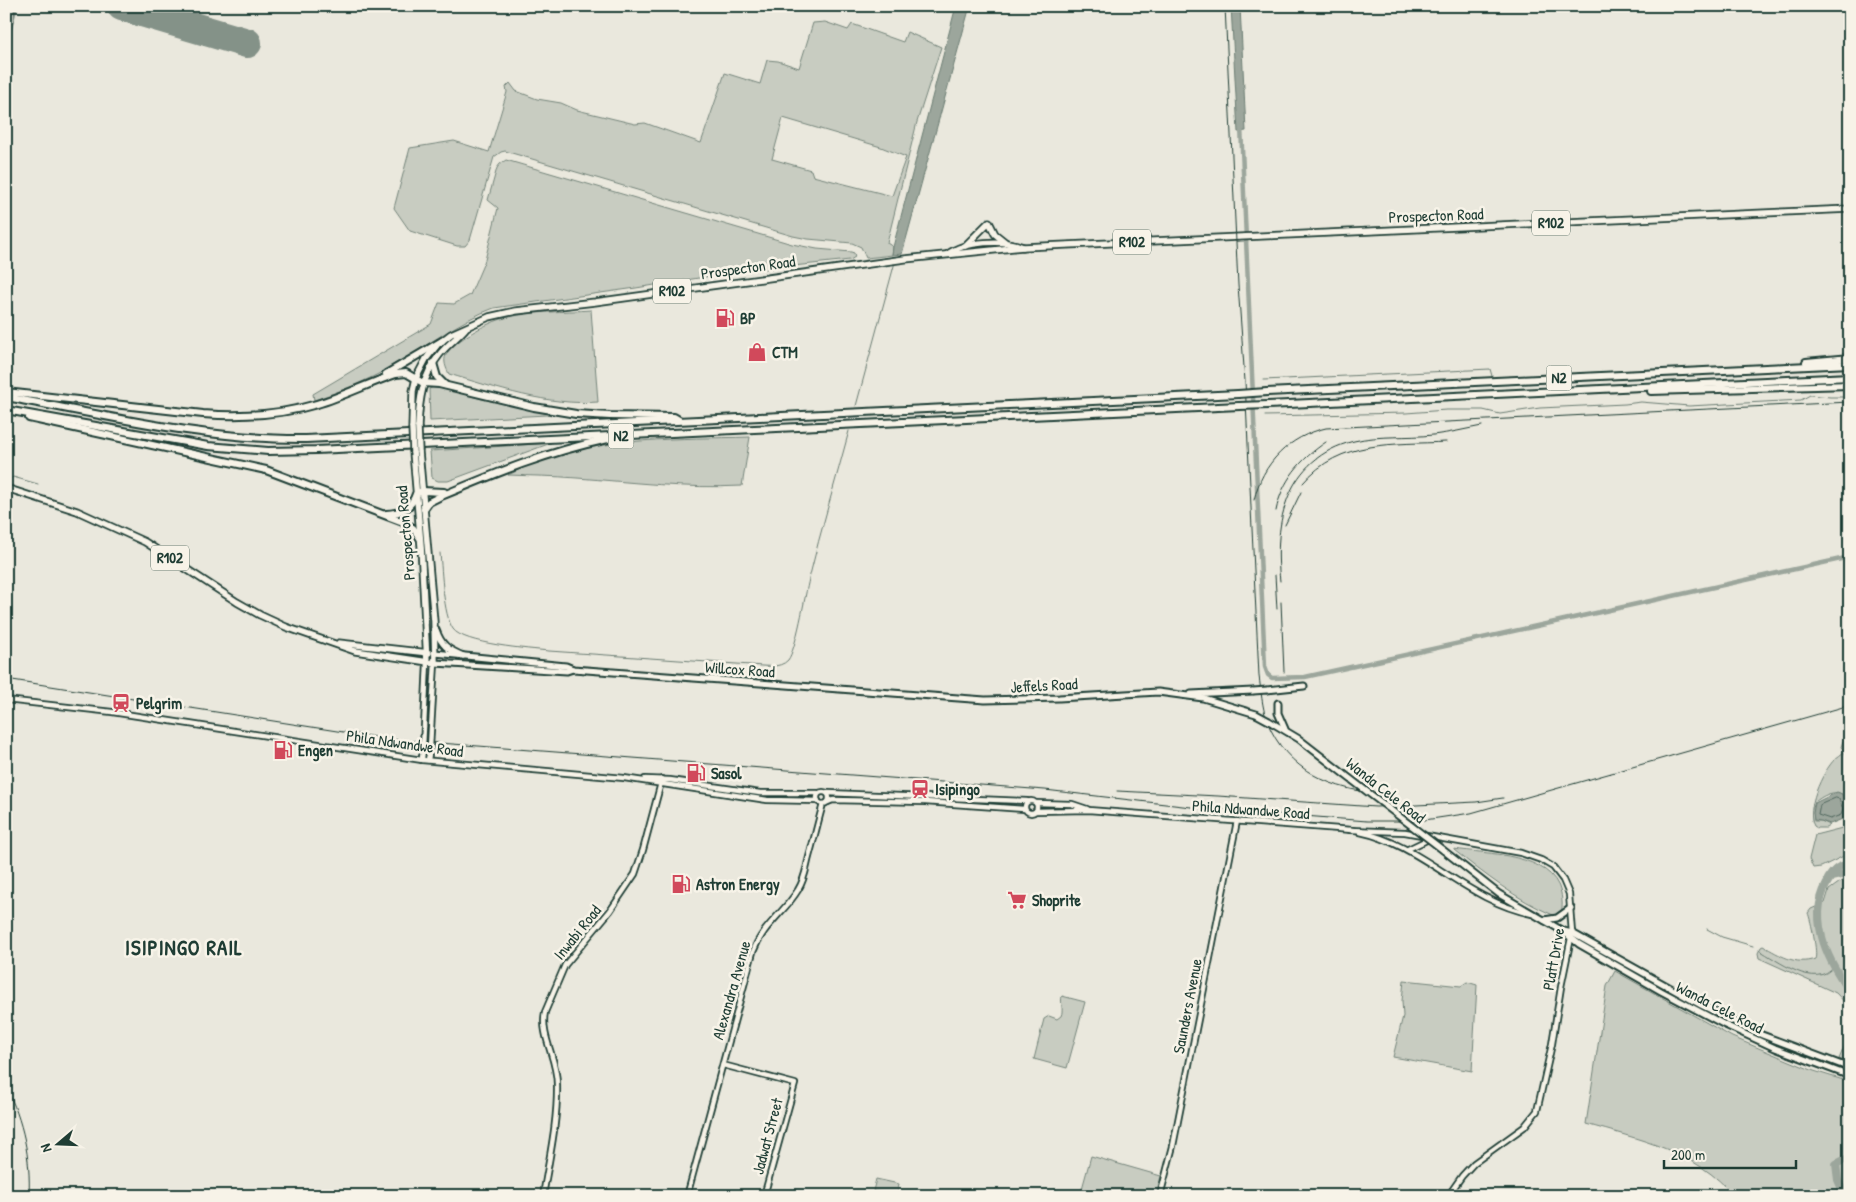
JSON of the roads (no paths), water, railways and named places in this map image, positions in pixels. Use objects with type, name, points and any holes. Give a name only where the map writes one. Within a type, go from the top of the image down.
[{"type":"highway","points":[[6,392],[230,416],[260,415],[302,408],[340,396],[374,381],[442,341]]},
{"type":"highway","points":[[1753,369],[1850,358]]},
{"type":"highway","points":[[433,363],[437,377],[446,386]]},
{"type":"highway","name":"N2","points":[[6,397],[197,432],[267,439],[306,439],[1850,364]]},
{"type":"highway","points":[[374,381],[401,373],[409,374],[423,383],[446,386],[498,400],[568,412],[610,416],[674,417],[680,421]]},
{"type":"highway","name":"N2","points":[[6,411],[208,446],[268,451],[326,450],[1850,377]]},
{"type":"highway","points":[[1637,388],[1649,392],[1850,385]]},
{"type":"highway","points":[[6,411],[266,470],[380,513],[413,528],[420,538]]},
{"type":"highway","points":[[424,509],[430,501],[450,492],[550,453],[625,436]]},
{"type":"highway","points":[[380,513],[397,513],[404,510],[419,493],[450,492]]},
{"type":"main road","name":"Prospecton Road","points":[[1023,247],[1850,209]]},
{"type":"main road","points":[[964,247],[990,222],[995,234],[1005,242]]},
{"type":"main road","name":"R102","points":[[948,254],[964,247],[986,242],[1005,242],[1023,247]]},
{"type":"main road","name":"R102","points":[[948,254],[1023,247]]},
{"type":"main road","name":"Prospecton Road","points":[[428,662],[412,399],[416,378],[426,359],[442,341],[451,334],[489,317],[516,311],[948,254]]},
{"type":"main road","name":"Prospecton Road","points":[[415,428],[423,383],[433,363],[466,328]]},
{"type":"main road","name":"R102","points":[[6,488],[77,511],[145,542],[260,615],[327,642],[355,651],[435,663]]},
{"type":"main road","name":"Prospecton Road","points":[[419,493],[424,509],[434,621],[435,663]]},
{"type":"main road","points":[[434,621],[441,643],[448,650],[463,656]]},
{"type":"main road","name":"R102","points":[[327,642],[435,653]]},
{"type":"main road","name":"Willcox Road","points":[[435,653],[566,666],[573,669],[905,695]]},
{"type":"main road","name":"Willcox Road","points":[[435,663],[566,671],[573,669]]},
{"type":"main road","points":[[1183,694],[1267,690],[1304,686]]},
{"type":"main road","name":"Jeffels Road","points":[[905,695],[985,700],[1059,698],[1143,692],[1183,694]]},
{"type":"main road","name":"Wanda Cele Road","points":[[1183,694],[1256,714],[1285,730],[1499,894],[1561,930],[1747,1028],[1850,1068]]},
{"type":"main road","points":[[1278,703],[1278,713],[1285,730]]},
{"type":"main road","points":[[1544,920],[1558,918],[1571,908]]},
{"type":"main road","name":"Wanda Cele Road","points":[[1572,936],[1661,991],[1725,1025],[1775,1048],[1850,1076]]},
{"type":"street","name":"Prospecton Road","points":[[422,760],[428,662]]},
{"type":"street","name":"Prospecton Road","points":[[428,760],[435,663]]},
{"type":"street","name":"Phila Ndwandwe Road","points":[[6,700],[112,712],[422,760],[624,778],[760,793],[818,793]]},
{"type":"street","name":"Phila Ndwandwe Road","points":[[661,782],[767,800],[818,801]]},
{"type":"street","name":"Inwabi Road","points":[[543,1196],[558,1084],[553,1057],[544,1031],[543,1020],[545,1012],[565,965],[610,911],[634,874],[640,862],[661,782]]},
{"type":"street","points":[[822,791],[828,793],[1032,800],[1036,803],[1037,807],[1036,811],[1030,813],[1024,809],[925,802],[833,800],[823,804],[816,798],[818,793],[822,791]]},
{"type":"street","points":[[828,793],[828,802]]},
{"type":"street","points":[[1024,809],[1024,804],[1027,801]]},
{"type":"street","name":"Phila Ndwandwe Road","points":[[1036,803],[1072,804],[1088,810]]},
{"type":"street","name":"Alexandra Avenue","points":[[688,1196],[755,945],[802,883],[823,804]]},
{"type":"street","name":"Phila Ndwandwe Road","points":[[1036,811],[1088,810],[1350,830],[1384,838],[1408,850],[1478,893],[1511,909],[1533,914]]},
{"type":"street","name":"Saunders Avenue","points":[[1160,1196],[1173,1146],[1237,821]]},
{"type":"street","name":"Platt Drive","points":[[1350,830],[1397,832],[1521,852],[1554,867],[1563,880],[1569,894],[1572,936],[1561,987],[1552,1044],[1537,1111],[1524,1127],[1474,1163],[1448,1196]]},
{"type":"street","points":[[1408,850],[1432,838]]},
{"type":"street","name":"Jadwat Street","points":[[723,1065],[795,1084],[764,1196]]},
{"type":"water","points":[[956,6],[970,6],[902,254],[892,255],[893,247]]},
{"type":"water","points":[[1231,6],[1240,6],[1246,131],[1238,132]]},
{"type":"water","points":[[1837,792],[1842,794],[1849,810],[1845,818],[1830,824],[1814,820],[1815,803]]},
{"type":"waterway","points":[[1241,126],[1265,667],[1268,675],[1272,678],[1305,677],[1850,557]]},
{"type":"waterway","points":[[856,406],[895,262]]},
{"type":"waterway","points":[[1264,380],[1490,369],[1492,376]]},
{"type":"waterway","points":[[1265,416],[1406,413],[1446,410],[1483,410],[1500,414],[1540,408],[1641,402],[1689,406],[1801,400],[1810,395],[1850,397]]},
{"type":"waterway","points":[[440,553],[447,613],[450,622],[453,629],[459,634],[470,638],[498,645],[549,651],[766,666],[781,665],[788,660],[794,645],[807,587],[849,431]]},
{"type":"waterway","points":[[8,481],[13,477],[38,484]]},
{"type":"waterway","points":[[1828,879],[1837,868],[1850,865]]},
{"type":"waterway","points":[[1850,873],[1831,877],[1823,891],[1819,921],[1822,936],[1833,965],[1850,991]]},
{"type":"waterway","points":[[1707,929],[1722,937],[1753,946]]},
{"type":"waterway","points":[[1759,950],[1786,966],[1807,975],[1826,973],[1834,966]]},
{"type":"waterway","points":[[1845,1196],[1838,1180],[1836,1164],[1850,1157]]},
{"type":"railway","points":[[1225,6],[1259,676],[1264,710],[1275,738],[1286,753],[1299,765],[1330,783],[1365,792],[1383,793]]},
{"type":"railway","points":[[1254,500],[1264,474],[1280,453],[1301,437],[1326,428],[1850,402]]},
{"type":"railway","points":[[1280,581],[1278,559],[1282,515],[1289,495],[1299,477],[1313,462],[1331,449],[1354,441],[1373,438],[1433,435],[1482,426]]},
{"type":"railway","points":[[1276,511],[1283,490],[1294,471],[1308,456],[1326,442]]},
{"type":"railway","points":[[1303,483],[1334,458],[1351,451],[1388,445],[1446,442]]},
{"type":"railway","points":[[1285,525],[1301,492]]},
{"type":"railway","points":[[1275,575],[1277,609]]},
{"type":"railway","points":[[1281,602],[1284,672]]},
{"type":"railway","points":[[6,679],[388,739],[1045,790],[1191,807],[1367,821],[1418,821],[1471,813],[1850,705]]},
{"type":"railway","points":[[1117,791],[1376,807],[1476,802],[1503,798]]},
{"type":"railway","points":[[6,1087],[17,1113],[25,1140],[29,1168],[29,1196]]},
{"type":"place","name":"BP","points":[[725,318]]},
{"type":"place","name":"CTM","points":[[757,352]]},
{"type":"place","name":"Pelgrim","points":[[121,703]]},
{"type":"place","name":"Engen","points":[[283,750]]},
{"type":"place","name":"Sasol","points":[[696,773]]},
{"type":"place","name":"Isipingo","points":[[920,789]]},
{"type":"place","name":"Astron Energy","points":[[681,884]]},
{"type":"place","name":"Shoprite","points":[[1017,900]]},
{"type":"district","name":"ISIPINGO RAIL","points":[[184,948]]}]
